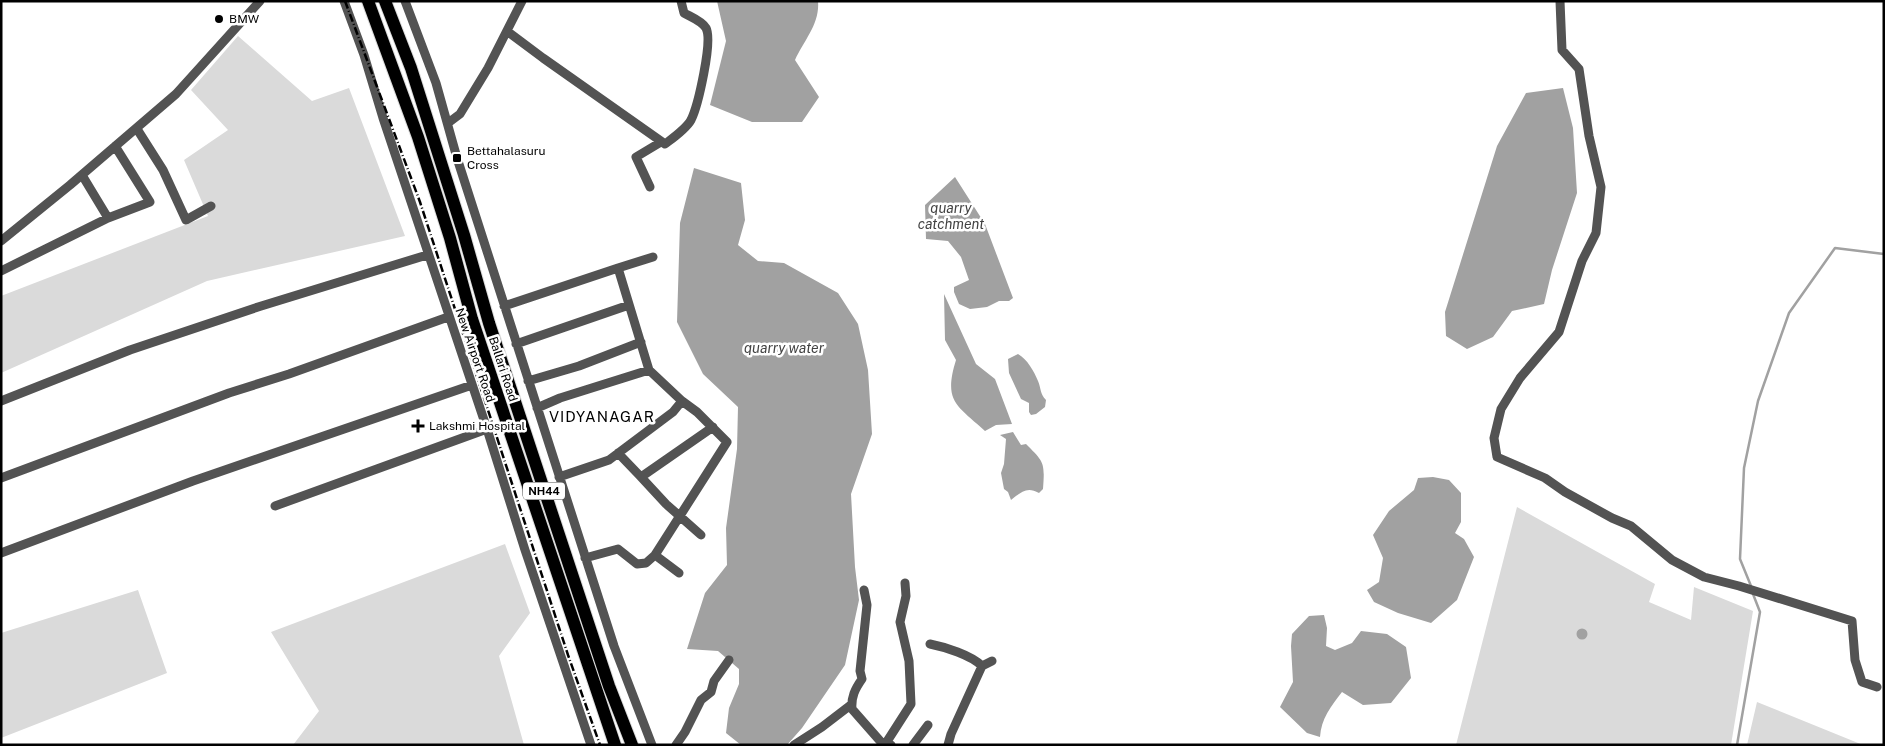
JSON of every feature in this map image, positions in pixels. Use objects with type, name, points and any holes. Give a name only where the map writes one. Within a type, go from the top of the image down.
[{"type":"highway","name":"Ballari Road","points":[[368,1],[418,137],[450,238],[472,319],[615,745]]},
{"type":"highway","name":"Ballari Road","points":[[385,1],[411,68],[464,235],[492,332],[609,686],[632,745]]},
{"type":"street","points":[[1,241],[137,129],[176,94],[260,1]]},
{"type":"street","name":"New Airport Road","points":[[344,1],[364,55],[448,317],[591,745]]},
{"type":"street","points":[[405,1],[436,83],[457,158],[614,646],[652,745]]},
{"type":"street","points":[[448,123],[460,114],[488,68],[522,1]]},
{"type":"street","points":[[507,31],[665,144],[690,122],[700,92],[706,60],[708,33],[705,26],[684,12],[681,1]]},
{"type":"street","points":[[1560,1],[1562,50],[1579,69],[1589,136],[1601,187],[1596,233],[1582,261],[1559,332],[1520,378],[1501,409],[1494,438],[1497,457],[1545,478],[1565,492],[1630,526],[1672,560],[1704,577],[1740,586],[1852,621],[1855,660],[1862,682],[1877,687]]},
{"type":"street","points":[[137,129],[163,170],[186,220],[211,206]]},
{"type":"street","points":[[650,187],[636,157],[661,142]]},
{"type":"street","points":[[1,272],[108,218],[150,202],[115,146]]},
{"type":"street","points":[[82,175],[108,218]]},
{"type":"street","points":[[1,401],[130,350],[258,307],[428,255]]},
{"type":"street","points":[[504,306],[653,257]]},
{"type":"street","points":[[585,558],[618,549],[637,564],[646,563],[655,555],[727,442],[697,412],[682,402],[649,370],[618,268]]},
{"type":"street","points":[[516,344],[629,305]]},
{"type":"street","points":[[1,478],[229,393],[289,374],[448,317]]},
{"type":"street","points":[[528,381],[579,366],[640,342]]},
{"type":"street","points":[[537,408],[560,398],[649,370]]},
{"type":"street","points":[[1,553],[193,481],[472,385]]},
{"type":"street","points":[[559,476],[609,460],[673,412],[682,402]]},
{"type":"street","points":[[641,477],[712,427]]},
{"type":"street","points":[[275,506],[486,429]]},
{"type":"street","points":[[618,453],[679,517],[701,535]]},
{"type":"street","points":[[655,555],[679,573]]},
{"type":"street","points":[[864,590],[867,605],[860,671],[862,680],[854,690],[852,709],[881,742],[889,744],[911,704],[909,661],[900,622],[906,596],[904,583]]},
{"type":"street","points":[[930,644],[971,658],[982,666]]},
{"type":"street","points":[[676,745],[685,732],[701,700],[711,692],[714,681],[729,660]]},
{"type":"street","points":[[948,745],[950,734],[982,666],[992,661]]},
{"type":"street","points":[[794,745],[822,728],[852,704]]},
{"type":"street","points":[[913,745],[928,725]]},
{"type":"shaded area","points":[[238,36],[312,101],[349,88],[405,236],[207,281],[1,373],[1,296],[208,216],[184,160],[228,130],[191,90]]},
{"type":"shaded area","points":[[1517,507],[1655,584],[1649,602],[1691,620],[1694,587],[1753,611],[1731,745],[1456,745]]},
{"type":"shaded area","points":[[505,544],[530,613],[499,656],[524,745],[293,745],[319,711],[271,632]]},
{"type":"shaded area","points":[[138,590],[167,673],[1,738],[1,633]]},
{"type":"shaded area","points":[[1757,702],[1863,745],[1747,745]]},
{"type":"water","points":[[717,1],[818,1],[817,17],[814,25],[795,60],[819,97],[802,122],[752,122],[710,105],[726,41]]},
{"type":"water","points":[[1563,88],[1573,128],[1577,193],[1552,270],[1544,304],[1512,311],[1493,337],[1467,349],[1446,336],[1445,312],[1497,146],[1526,93]]},
{"type":"water","name":"quarry water","points":[[694,168],[741,183],[745,220],[738,245],[758,261],[784,263],[838,293],[858,324],[868,370],[872,434],[851,494],[855,567],[859,600],[845,665],[802,728],[787,745],[741,745],[726,733],[729,708],[739,684],[739,669],[718,651],[687,649],[705,593],[727,565],[726,528],[737,449],[738,407],[703,374],[677,322],[680,223]]},
{"type":"water","name":"quarry catchment","points":[[955,177],[985,224],[1013,298],[1009,301],[999,301],[987,307],[970,309],[959,304],[954,287],[969,280],[961,257],[948,241],[926,239],[925,205]]},
{"type":"water","points":[[944,294],[976,364],[995,379],[1012,424],[996,425],[985,431],[955,402],[951,385],[956,360],[945,340]]},
{"type":"water","points":[[1018,354],[1032,369],[1046,400],[1045,407],[1036,414],[1031,415],[1029,412],[1029,403],[1021,399],[1009,373],[1008,359]]},
{"type":"water","points":[[1013,432],[1021,445],[1026,444],[1040,459],[1044,480],[1043,489],[1039,493],[1028,490],[1021,492],[1011,500],[1008,492],[1004,489],[1001,473],[1004,464],[1006,439],[1000,435]]},
{"type":"water","points":[[1433,477],[1449,480],[1461,493],[1461,522],[1455,533],[1464,539],[1474,557],[1457,600],[1431,623],[1398,613],[1374,602],[1367,590],[1379,582],[1383,558],[1373,535],[1389,511],[1414,490],[1418,478]]},
{"type":"water","points":[[1324,615],[1327,628],[1326,646],[1335,650],[1352,643],[1361,631],[1387,634],[1406,647],[1411,678],[1391,703],[1363,705],[1342,692],[1324,719],[1320,737],[1307,733],[1280,707],[1293,682],[1292,634],[1309,616]]},
{"type":"water","points":[[1580,629],[1584,629],[1587,634],[1586,638],[1580,639],[1577,636],[1577,632]]},
{"type":"waterway","points":[[1751,586],[1740,559],[1744,468],[1758,401],[1789,313],[1835,248],[1884,254]]},
{"type":"waterway","points":[[1737,745],[1760,612],[1753,594]]},
{"type":"railway","points":[[345,1],[420,202],[568,655],[600,745]]},
{"type":"place","name":"BMW","points":[[219,19]]},
{"type":"place","name":"Bettahalasuru Cross","points":[[457,158]]},
{"type":"place","name":"Lakshmi Hospital","points":[[418,426]]},
{"type":"district","name":"VIDYANAGAR","points":[[602,416]]}]
